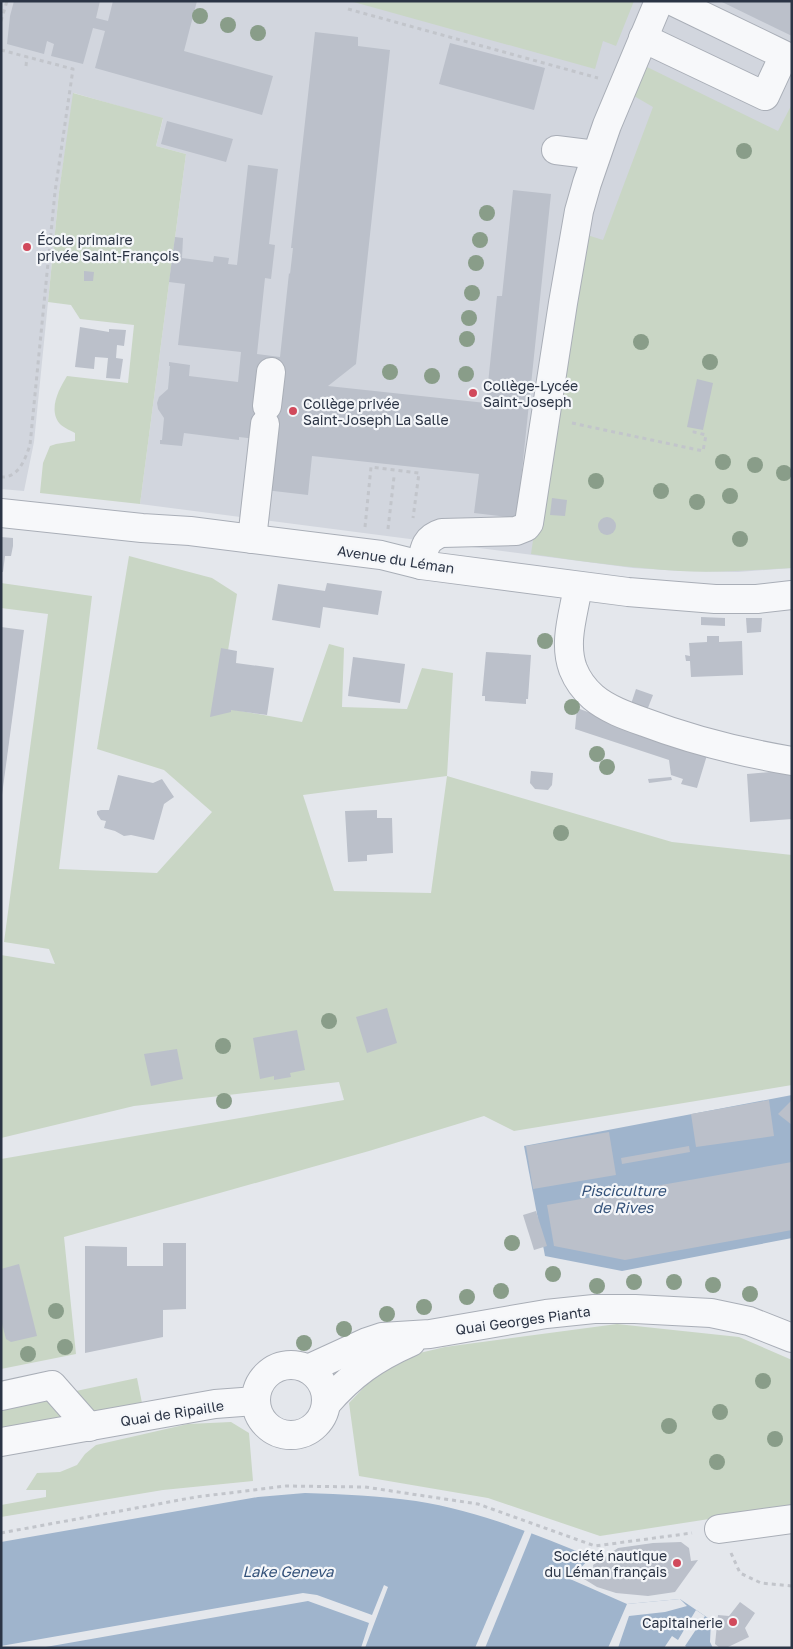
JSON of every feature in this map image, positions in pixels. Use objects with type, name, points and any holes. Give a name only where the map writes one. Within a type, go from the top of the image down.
[{"type":"street","points":[[422,565],[426,544],[435,535],[516,531],[526,527],[531,518],[545,417],[579,210],[596,154],[659,1]]},
{"type":"street","points":[[643,38],[765,96],[784,55],[672,1]]},
{"type":"street","points":[[556,150],[596,154]]},
{"type":"street","points":[[252,539],[271,372]]},
{"type":"street","name":"Avenue du Léman","points":[[1,513],[142,528],[190,530],[385,556],[422,565],[578,586],[671,596],[714,599],[792,595]]},
{"type":"street","points":[[578,586],[569,640],[570,657],[574,671],[582,685],[593,697],[626,716],[674,734],[737,752],[792,761]]},
{"type":"street","name":"Quai Georges Pianta","points":[[308,1369],[375,1339],[430,1334],[546,1314],[594,1309],[711,1313],[730,1316],[767,1327],[792,1338]]},
{"type":"street","name":"Quai Georges Pianta","points":[[326,1404],[344,1384],[368,1364],[387,1353],[430,1334]]},
{"type":"street","points":[[291,1364],[308,1369],[317,1376],[323,1386],[326,1404],[323,1415],[316,1425],[302,1434],[290,1435],[273,1431],[264,1423],[258,1413],[256,1401],[259,1385],[269,1371],[280,1366],[291,1364]]},
{"type":"street","points":[[1,1396],[52,1385],[89,1426]]},
{"type":"street","name":"Quai de Ripaille","points":[[1,1442],[215,1404],[256,1401]]},
{"type":"street","points":[[719,1529],[792,1519]]},
{"type":"path","points":[[1,21],[7,1]]},
{"type":"path","points":[[348,9],[607,80]]},
{"type":"path","points":[[1,50],[73,69],[56,192],[30,445],[20,469],[8,477],[1,477]]},
{"type":"path","points":[[26,66],[27,57]]},
{"type":"path","points":[[545,417],[702,451],[706,435],[694,432],[695,428]]},
{"type":"path","points":[[366,516],[371,467],[395,468],[419,473],[414,512]]},
{"type":"path","points":[[385,556],[394,477]]},
{"type":"path","points":[[1,1533],[196,1497],[286,1486],[366,1487],[478,1504],[595,1546],[719,1529],[740,1573],[761,1583],[792,1586]]},
{"type":"shaded area","name":"Collège-Lycée Saint-Joseph","points":[[1,1],[792,1],[792,568],[738,572],[633,568],[140,504],[186,154],[156,146],[163,119],[74,93],[59,192],[34,442],[24,491],[1,489]]},
{"type":"green space","points":[[350,1],[634,1],[616,46],[603,41],[595,69]]},
{"type":"green space","points":[[647,67],[778,131],[792,104],[792,568],[694,572],[586,562],[531,554],[567,307],[584,234],[603,240],[653,107],[634,96]]},
{"type":"green space","points":[[73,93],[163,118],[156,146],[186,154],[140,504],[40,493],[43,463],[50,446],[75,441],[75,433],[61,425],[55,413],[56,400],[64,381],[67,376],[128,383],[134,325],[80,319],[71,305],[48,302],[59,192]]},
{"type":"green space","points":[[129,556],[212,578],[237,594],[219,707],[302,722],[329,644],[344,648],[342,707],[407,709],[422,668],[453,673],[447,776],[672,842],[792,855],[792,1085],[514,1131],[484,1116],[369,1151],[64,1237],[76,1354],[1,1369],[1,1159],[344,1100],[339,1082],[134,1106],[1,1138],[1,955],[55,964],[49,949],[4,942],[48,614],[1,608],[1,583],[92,596],[59,869],[157,873],[212,812],[164,770],[97,749]],"holes":[[[447,776],[431,893],[334,891],[303,795]]]},
{"type":"green space","points":[[617,1324],[739,1337],[792,1360],[792,1506],[600,1536],[488,1498],[359,1476],[349,1403],[390,1360],[445,1347]]},
{"type":"green space","points":[[137,1378],[142,1403],[1,1429],[1,1407]]},
{"type":"green space","points":[[231,1422],[249,1433],[253,1481],[163,1490],[1,1517],[1,1505],[46,1497],[46,1490],[26,1490],[37,1473],[60,1472],[77,1465],[85,1454],[96,1445],[188,1424]]},
{"type":"water","name":"Pisciculture de Rives","points":[[792,1095],[792,1238],[622,1271],[545,1256],[524,1146]]},
{"type":"water","name":"Lake Geneva","points":[[305,1493],[388,1498],[438,1505],[505,1524],[549,1540],[591,1557],[570,1579],[627,1604],[680,1599],[711,1620],[710,1642],[713,1648],[1,1648],[1,1542],[258,1497]]},
{"type":"pier","points":[[525,1530],[532,1532],[485,1648],[475,1648]]},
{"type":"pier","points":[[384,1585],[388,1587],[365,1648],[361,1648],[369,1623],[308,1601],[40,1648],[1,1648],[1,1646],[303,1593],[317,1595],[372,1615]]},
{"type":"pier","points":[[680,1599],[687,1606],[665,1612],[629,1616],[618,1648],[608,1648],[627,1604]]},
{"type":"pier","points":[[696,1610],[705,1616],[685,1646],[688,1648],[664,1648],[672,1636],[678,1640]]},
{"type":"building","points":[[14,1],[100,1],[96,18],[108,21],[113,1],[197,1],[184,51],[273,76],[262,115],[95,68],[105,31],[93,28],[83,64],[51,56],[54,44],[47,41],[44,54],[7,44],[10,16]]},
{"type":"building","points":[[720,1],[792,1],[792,36]]},
{"type":"building","points":[[315,32],[358,37],[358,46],[390,50],[356,364],[328,386],[486,403],[497,296],[502,296],[513,190],[551,194],[517,518],[474,513],[479,474],[312,456],[308,495],[265,490],[256,439],[239,437],[239,440],[184,433],[182,446],[160,444],[164,418],[158,409],[157,403],[159,397],[168,389],[169,362],[190,365],[189,376],[238,382],[241,352],[178,345],[185,284],[169,282],[175,237],[183,238],[182,258],[213,262],[214,256],[229,258],[228,264],[237,265],[248,165],[278,169],[269,244],[275,245],[271,279],[265,278],[257,354],[280,357]]},
{"type":"building","points":[[450,43],[545,68],[534,110],[439,84]]},
{"type":"building","points":[[167,121],[233,139],[226,162],[161,144]]},
{"type":"building","points":[[84,271],[94,272],[93,281],[84,281]]},
{"type":"building","points":[[80,327],[109,332],[109,329],[126,330],[124,346],[117,345],[116,358],[123,359],[120,379],[106,378],[108,358],[95,357],[94,369],[75,367]]},
{"type":"building","points":[[697,379],[713,383],[703,430],[687,427]]},
{"type":"building","points":[[552,498],[567,500],[565,516],[550,515]]},
{"type":"building","points":[[603,517],[611,517],[616,522],[614,533],[603,535],[598,530],[598,522]]},
{"type":"building","points":[[1,537],[13,538],[11,556],[5,556],[3,572],[1,572]]},
{"type":"building","points":[[327,583],[382,591],[378,615],[323,607],[320,628],[272,620],[278,584],[325,591]]},
{"type":"building","points":[[701,617],[725,618],[725,626],[701,625]]},
{"type":"building","points":[[746,618],[762,618],[761,632],[747,633]]},
{"type":"building","points":[[1,627],[24,630],[2,795],[1,795]]},
{"type":"building","points":[[707,636],[719,636],[719,642],[742,641],[743,675],[691,677],[690,661],[686,661],[685,655],[690,656],[689,643],[707,642]]},
{"type":"building","points":[[221,648],[237,651],[236,663],[274,668],[267,715],[231,710],[231,712],[210,717]]},
{"type":"building","points":[[486,652],[531,655],[526,704],[485,701],[485,696],[482,696]]},
{"type":"building","points":[[353,657],[405,664],[400,703],[348,696]]},
{"type":"building","points":[[636,689],[653,695],[646,713],[630,707]]},
{"type":"building","points":[[577,708],[668,741],[708,752],[697,788],[681,784],[683,779],[671,775],[669,760],[575,729]]},
{"type":"building","points":[[792,770],[792,819],[750,822],[747,774]]},
{"type":"building","points":[[531,771],[553,773],[552,785],[548,790],[535,789],[530,783]]},
{"type":"building","points":[[118,775],[153,783],[162,779],[174,797],[164,804],[154,840],[131,835],[124,836],[104,828],[106,821],[101,820],[97,811],[109,810]]},
{"type":"building","points":[[671,777],[672,780],[649,783],[648,779]]},
{"type":"building","points":[[377,810],[377,818],[392,818],[393,853],[367,855],[367,861],[348,862],[345,811]]},
{"type":"building","points":[[387,1008],[397,1043],[367,1053],[356,1017]]},
{"type":"building","points":[[297,1030],[305,1070],[290,1073],[291,1077],[274,1080],[274,1076],[260,1079],[253,1038]]},
{"type":"building","points":[[177,1049],[183,1079],[151,1086],[144,1054]]},
{"type":"building","points":[[769,1100],[774,1136],[696,1147],[691,1114]]},
{"type":"building","points":[[792,1100],[792,1125],[778,1114]]},
{"type":"building","points":[[609,1132],[616,1175],[533,1189],[526,1146]]},
{"type":"building","points":[[689,1146],[690,1152],[622,1164],[621,1158]]},
{"type":"building","points":[[792,1162],[792,1230],[625,1260],[554,1246],[547,1205]]},
{"type":"building","points":[[536,1211],[547,1246],[534,1250],[523,1215]]},
{"type":"building","points":[[163,1243],[186,1243],[186,1309],[163,1310],[163,1337],[85,1353],[85,1246],[127,1247],[127,1266],[163,1266]]},
{"type":"building","points":[[19,1264],[37,1336],[11,1342],[6,1339],[1,1320],[1,1269]]},
{"type":"building","points":[[681,1542],[689,1548],[691,1561],[698,1560],[675,1592],[648,1596],[616,1593],[597,1587],[584,1579],[595,1577],[593,1565],[618,1548],[653,1543]]},
{"type":"building","name":"Capitainerie","points":[[740,1602],[755,1613],[745,1628],[749,1637],[726,1648],[720,1648],[715,1644],[718,1615],[729,1616]]},
{"type":"place","name":"École primaire privée Saint-François","points":[[27,247]]},
{"type":"place","name":"Collège-Lycée Saint-Joseph","points":[[473,393]]},
{"type":"place","name":"Collège privée Saint-Joseph La Salle","points":[[293,411]]},
{"type":"place","name":"Société nautique du Léman français","points":[[677,1563]]},
{"type":"place","name":"Capitainerie","points":[[733,1622]]}]
